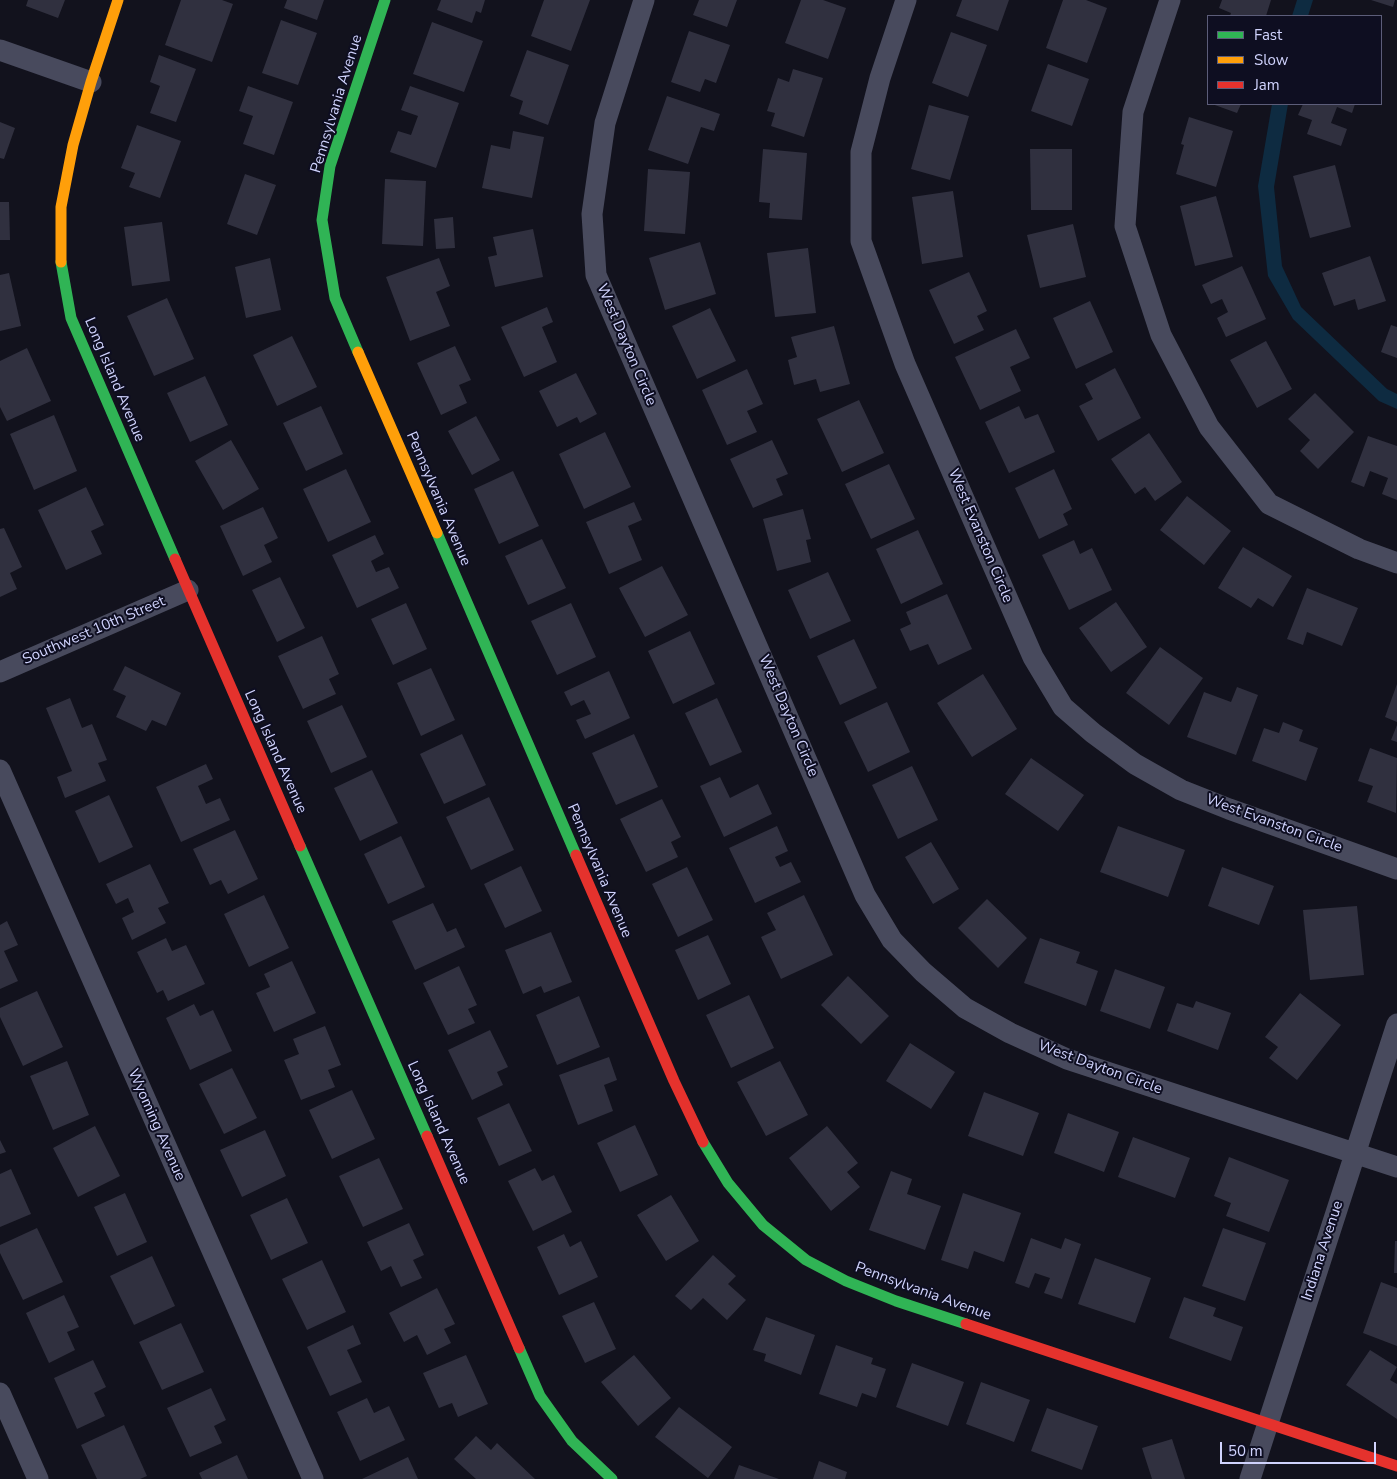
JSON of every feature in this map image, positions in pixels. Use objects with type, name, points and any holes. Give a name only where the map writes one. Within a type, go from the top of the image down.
[{"type":"street","name":"Long Island Avenue","points":[[118,0],[73,145],[61,207],[61,261],[72,318],[188,590],[540,1396],[572,1441],[612,1479]]},
{"type":"street","name":"Pennsylvania Avenue","points":[[385,0],[330,166],[322,220],[335,298],[674,1081],[702,1140],[728,1183],[763,1225],[806,1260],[846,1281],[896,1301],[1397,1466]]},
{"type":"street","name":"West Dayton Circle","points":[[644,0],[605,123],[592,214],[596,275],[865,895],[892,940],[924,972],[966,1008],[1018,1037],[1067,1059],[1397,1167]]},
{"type":"street","name":"West Evanston Circle","points":[[906,0],[880,78],[861,152],[861,241],[906,364],[1032,657],[1063,707],[1093,733],[1135,764],[1181,790],[1397,869]]},
{"type":"street","points":[[1170,0],[1133,112],[1125,226],[1160,335],[1209,427],[1269,504],[1359,549],[1397,564]]},
{"type":"street","points":[[0,50],[91,82]]},
{"type":"street","name":"Southwest 10th Street","points":[[0,672],[188,590]]},
{"type":"street","name":"Wyoming Avenue","points":[[0,770],[313,1479]]},
{"type":"street","name":"Indiana Avenue","points":[[1250,1479],[1397,1024]]},
{"type":"street","points":[[0,1393],[38,1479]]},
{"type":"water","points":[[1297,0],[1313,0],[1308,15],[1292,15]]},
{"type":"water","points":[[1272,105],[1288,105],[1274,187],[1282,266],[1301,307],[1387,389],[1397,394],[1397,409],[1379,401],[1293,319],[1268,276],[1258,186]]},
{"type":"building","points":[[28,0],[65,0],[58,18],[26,6]]},
{"type":"building","points":[[181,0],[222,0],[233,4],[212,62],[165,45]]},
{"type":"building","points":[[287,0],[324,0],[317,20],[284,8]]},
{"type":"building","points":[[441,0],[485,0],[481,13],[476,11],[472,23],[437,10]]},
{"type":"building","points":[[544,0],[590,0],[571,51],[531,36]]},
{"type":"building","points":[[699,0],[737,0],[727,27],[693,15]]},
{"type":"building","points":[[801,0],[823,0],[846,8],[828,59],[785,43]]},
{"type":"building","points":[[962,0],[1009,0],[998,31],[956,16]]},
{"type":"building","points":[[1063,0],[1086,0],[1107,8],[1087,63],[1046,48]]},
{"type":"building","points":[[1222,0],[1271,0],[1266,15],[1230,15],[1231,13],[1219,8]]},
{"type":"building","points":[[1371,0],[1395,0],[1393,7]]},
{"type":"building","points":[[281,20],[317,33],[298,85],[262,73]]},
{"type":"building","points":[[432,22],[483,41],[464,92],[413,74]]},
{"type":"building","points":[[689,31],[730,45],[716,83],[705,79],[700,92],[671,82]]},
{"type":"building","points":[[951,32],[987,45],[968,97],[932,83]]},
{"type":"building","points":[[527,50],[569,65],[548,125],[519,114],[523,101],[510,96]]},
{"type":"building","points":[[159,55],[196,69],[176,122],[150,113],[160,86],[150,82]]},
{"type":"building","points":[[1048,64],[1089,79],[1072,126],[1031,111]]},
{"type":"building","points":[[793,69],[823,78],[804,137],[771,126],[775,113],[767,111],[778,78],[789,82]]},
{"type":"building","points":[[248,86],[293,102],[274,155],[243,144],[253,116],[239,111]]},
{"type":"building","points":[[410,86],[459,103],[436,168],[390,152],[398,131],[411,135],[418,116],[401,110]]},
{"type":"building","points":[[667,96],[720,114],[714,131],[701,127],[688,164],[648,150]]},
{"type":"building","points":[[929,105],[969,116],[950,180],[911,169]]},
{"type":"building","points":[[1215,105],[1241,105],[1237,113]]},
{"type":"building","points":[[1303,105],[1355,105],[1352,113],[1337,107],[1331,123],[1347,129],[1341,146],[1307,134],[1312,120],[1298,115]]},
{"type":"building","points":[[1189,117],[1233,131],[1216,187],[1176,174],[1184,145],[1181,144]]},
{"type":"building","points":[[0,122],[15,128],[4,159],[0,158]]},
{"type":"building","points":[[137,125],[181,141],[160,198],[129,187],[135,173],[121,168]]},
{"type":"building","points":[[513,131],[544,137],[532,198],[482,188],[491,145],[510,149]]},
{"type":"building","points":[[763,149],[807,153],[802,220],[769,218],[770,203],[759,202]]},
{"type":"building","points":[[1030,149],[1072,149],[1072,210],[1031,210]]},
{"type":"building","points":[[1335,165],[1351,227],[1310,238],[1293,176]]},
{"type":"building","points":[[648,169],[690,172],[685,234],[644,231]]},
{"type":"building","points":[[245,174],[276,185],[257,235],[227,224]]},
{"type":"building","points":[[385,179],[426,181],[423,246],[382,244]]},
{"type":"building","points":[[953,191],[963,257],[922,264],[912,197]]},
{"type":"building","points":[[1216,196],[1233,257],[1195,266],[1180,206]]},
{"type":"building","points":[[0,202],[9,202],[10,240],[0,240]]},
{"type":"building","points":[[453,217],[455,248],[436,249],[434,219]]},
{"type":"building","points":[[162,222],[170,281],[132,286],[124,227]]},
{"type":"building","points":[[1073,224],[1086,277],[1040,288],[1027,235]]},
{"type":"building","points":[[533,229],[543,277],[495,287],[488,257],[497,255],[493,237]]},
{"type":"building","points":[[700,242],[716,294],[665,310],[649,258]]},
{"type":"building","points":[[808,248],[816,313],[775,317],[767,253]]},
{"type":"building","points":[[1370,256],[1386,301],[1358,310],[1355,299],[1334,306],[1322,273]]},
{"type":"building","points":[[270,258],[281,310],[246,318],[235,267]]},
{"type":"building","points":[[439,258],[450,286],[436,292],[450,326],[410,341],[386,277]]},
{"type":"building","points":[[1242,266],[1266,319],[1226,337],[1217,318],[1228,312],[1222,299],[1211,304],[1202,285]]},
{"type":"building","points":[[969,272],[987,311],[977,316],[984,330],[954,344],[929,290]]},
{"type":"building","points":[[9,273],[21,326],[0,331],[0,275]]},
{"type":"building","points":[[167,298],[194,359],[154,376],[127,316]]},
{"type":"building","points":[[1090,301],[1113,352],[1076,369],[1053,318]]},
{"type":"building","points":[[547,307],[553,322],[542,327],[557,362],[524,377],[501,327]]},
{"type":"building","points":[[710,308],[736,361],[697,379],[672,326]]},
{"type":"building","points":[[1391,325],[1397,327],[1397,358],[1381,352]]},
{"type":"building","points":[[834,326],[850,384],[820,392],[816,379],[794,385],[788,360],[797,357],[791,337]]},
{"type":"building","points":[[1016,329],[1030,358],[1010,367],[1021,391],[980,410],[955,357]]},
{"type":"building","points":[[292,336],[317,387],[277,406],[253,355]]},
{"type":"building","points":[[1266,341],[1292,389],[1257,408],[1230,360]]},
{"type":"building","points":[[455,346],[471,380],[459,385],[467,403],[441,415],[417,363]]},
{"type":"building","points":[[27,348],[51,401],[7,421],[0,407],[0,361]]},
{"type":"building","points":[[1115,368],[1141,418],[1098,441],[1079,406],[1093,399],[1085,384]]},
{"type":"building","points":[[747,369],[763,404],[747,411],[757,432],[727,445],[702,390]]},
{"type":"building","points":[[576,373],[597,414],[580,423],[577,417],[557,427],[539,391]]},
{"type":"building","points":[[205,376],[228,425],[190,442],[167,393]]},
{"type":"building","points":[[1315,393],[1354,432],[1318,469],[1300,451],[1310,440],[1288,419]]},
{"type":"building","points":[[859,400],[884,453],[842,472],[817,419]]},
{"type":"building","points":[[321,406],[343,454],[306,471],[283,423]]},
{"type":"building","points":[[1019,406],[1025,419],[1038,414],[1055,452],[1009,473],[985,422]]},
{"type":"building","points":[[54,415],[77,471],[34,490],[10,434]]},
{"type":"building","points":[[476,416],[500,460],[472,475],[448,431]]},
{"type":"building","points":[[605,432],[631,487],[584,509],[559,454]]},
{"type":"building","points":[[1149,433],[1182,482],[1155,501],[1145,487],[1135,494],[1111,459]]},
{"type":"building","points":[[1368,436],[1397,446],[1397,500],[1382,494],[1388,478],[1370,471],[1364,487],[1351,482]]},
{"type":"building","points":[[231,440],[259,489],[223,510],[195,461]]},
{"type":"building","points":[[772,440],[788,474],[776,479],[783,495],[753,508],[730,459]]},
{"type":"building","points":[[889,464],[915,519],[871,539],[845,484]]},
{"type":"building","points":[[346,469],[371,522],[328,542],[303,489]]},
{"type":"building","points":[[1054,469],[1072,509],[1063,514],[1068,525],[1039,539],[1015,488]]},
{"type":"building","points":[[513,471],[539,526],[499,544],[474,489]]},
{"type":"building","points":[[86,487],[104,525],[91,531],[102,554],[66,570],[38,510]]},
{"type":"building","points":[[1187,496],[1231,531],[1204,565],[1160,530]]},
{"type":"building","points":[[634,502],[642,520],[628,526],[642,560],[609,574],[586,522]]},
{"type":"building","points":[[263,507],[278,538],[264,545],[272,562],[243,576],[220,526]]},
{"type":"building","points":[[803,509],[811,539],[806,540],[811,562],[777,571],[763,519]]},
{"type":"building","points":[[4,528],[22,567],[10,573],[17,589],[0,597],[0,529]]},
{"type":"building","points":[[918,530],[943,584],[901,604],[876,549]]},
{"type":"building","points":[[375,535],[384,554],[371,561],[376,572],[389,567],[399,588],[357,608],[332,555]]},
{"type":"building","points":[[542,539],[566,588],[528,605],[505,556]]},
{"type":"building","points":[[1074,540],[1080,554],[1092,548],[1112,590],[1069,610],[1042,555]]},
{"type":"building","points":[[1243,547],[1292,576],[1273,607],[1258,598],[1251,608],[1218,588]]},
{"type":"building","points":[[662,566],[688,615],[645,637],[619,588]]},
{"type":"building","points":[[828,572],[851,621],[810,639],[788,590]]},
{"type":"building","points":[[280,577],[305,628],[277,642],[252,590]]},
{"type":"building","points":[[1307,588],[1358,608],[1342,646],[1307,632],[1303,645],[1287,639]]},
{"type":"building","points":[[947,594],[972,649],[938,665],[928,644],[910,651],[900,629],[911,624],[906,612]]},
{"type":"building","points":[[1116,602],[1147,647],[1111,672],[1079,628]]},
{"type":"building","points":[[406,603],[427,649],[393,665],[371,619]]},
{"type":"building","points":[[571,603],[596,657],[557,675],[531,621]]},
{"type":"building","points":[[690,631],[715,684],[673,704],[648,651]]},
{"type":"building","points":[[322,636],[339,674],[329,679],[336,694],[303,709],[278,656]]},
{"type":"building","points":[[854,639],[877,688],[840,705],[817,656]]},
{"type":"building","points":[[1160,647],[1203,678],[1169,725],[1126,693]]},
{"type":"building","points":[[125,666],[181,693],[166,726],[152,720],[146,731],[116,717],[126,696],[113,690]]},
{"type":"building","points":[[431,668],[455,720],[421,736],[397,683]]},
{"type":"building","points":[[609,671],[630,718],[585,739],[576,720],[591,714],[584,700],[571,706],[564,692]]},
{"type":"building","points":[[983,674],[1017,729],[972,757],[937,703]]},
{"type":"building","points":[[1397,684],[1397,722],[1385,717]]},
{"type":"building","points":[[1237,687],[1258,695],[1236,755],[1187,737],[1204,692],[1231,702]]},
{"type":"building","points":[[70,698],[82,728],[92,724],[107,760],[98,763],[106,781],[65,798],[57,777],[72,771],[46,708]]},
{"type":"building","points":[[717,698],[742,752],[710,766],[685,713]]},
{"type":"building","points":[[887,702],[910,752],[868,772],[844,722]]},
{"type":"building","points":[[342,705],[367,757],[331,773],[307,721]]},
{"type":"building","points":[[1283,722],[1303,730],[1299,741],[1318,748],[1306,781],[1252,761],[1264,728],[1279,733]]},
{"type":"building","points":[[1397,725],[1397,742],[1391,740]]},
{"type":"building","points":[[462,734],[486,785],[444,804],[420,754]]},
{"type":"building","points":[[634,734],[658,787],[616,805],[592,753]]},
{"type":"building","points":[[1370,748],[1397,758],[1396,813],[1367,802],[1373,786],[1358,781]]},
{"type":"building","points":[[1031,758],[1084,795],[1058,831],[1005,794]]},
{"type":"building","points":[[206,764],[213,779],[198,786],[206,804],[220,798],[230,820],[181,842],[156,787]]},
{"type":"building","points":[[912,766],[938,820],[898,839],[872,785]]},
{"type":"building","points":[[372,770],[398,823],[360,841],[334,788]]},
{"type":"building","points":[[720,777],[730,798],[758,784],[772,814],[724,837],[700,786]]},
{"type":"building","points":[[109,795],[133,847],[99,863],[75,811]]},
{"type":"building","points":[[489,797],[514,850],[471,870],[446,817]]},
{"type":"building","points":[[662,799],[681,837],[671,842],[678,857],[646,872],[620,819]]},
{"type":"building","points":[[777,826],[788,851],[775,857],[780,867],[791,862],[801,882],[755,903],[729,848]]},
{"type":"building","points":[[1118,826],[1185,850],[1168,897],[1100,872]]},
{"type":"building","points":[[235,830],[258,879],[228,894],[221,880],[210,885],[193,849]]},
{"type":"building","points":[[401,836],[425,887],[388,904],[364,854]]},
{"type":"building","points":[[931,842],[959,889],[933,904],[905,857]]},
{"type":"building","points":[[150,864],[169,903],[158,908],[166,923],[132,940],[122,918],[134,912],[128,898],[116,904],[106,884]]},
{"type":"building","points":[[521,866],[542,911],[505,928],[484,884]]},
{"type":"building","points":[[687,867],[713,920],[678,937],[652,884]]},
{"type":"building","points":[[1222,867],[1274,886],[1259,925],[1208,906]]},
{"type":"building","points":[[264,895],[289,948],[249,967],[224,914]]},
{"type":"building","points":[[804,895],[833,955],[781,979],[761,937],[776,930],[767,913]]},
{"type":"building","points":[[987,899],[1027,938],[998,968],[958,928]]},
{"type":"building","points":[[433,903],[447,932],[456,928],[465,947],[415,970],[392,921]]},
{"type":"building","points":[[1357,906],[1364,975],[1310,980],[1303,910]]},
{"type":"building","points":[[7,921],[18,945],[4,951],[18,981],[0,989],[0,925]]},
{"type":"building","points":[[551,932],[572,982],[544,993],[541,986],[523,994],[505,950]]},
{"type":"building","points":[[708,935],[731,984],[698,1000],[675,950]]},
{"type":"building","points":[[166,938],[172,951],[186,945],[205,984],[168,1001],[163,990],[157,993],[137,952]]},
{"type":"building","points":[[1040,938],[1080,952],[1076,963],[1098,971],[1086,1006],[1024,983]]},
{"type":"building","points":[[292,961],[316,1013],[274,1032],[256,993],[270,987],[264,974]]},
{"type":"building","points":[[459,966],[477,1005],[468,1009],[475,1023],[448,1035],[423,983]]},
{"type":"building","points":[[1115,969],[1165,987],[1150,1029],[1100,1011]]},
{"type":"building","points":[[848,976],[889,1016],[861,1044],[821,1005]]},
{"type":"building","points":[[37,991],[63,1047],[23,1066],[0,1017],[0,1008]]},
{"type":"building","points":[[1300,993],[1341,1025],[1297,1080],[1269,1058],[1278,1047],[1265,1037]]},
{"type":"building","points":[[749,995],[774,1048],[731,1068],[706,1015]]},
{"type":"building","points":[[579,996],[600,1047],[557,1065],[536,1015]]},
{"type":"building","points":[[1196,1001],[1231,1013],[1218,1050],[1167,1031],[1177,1003],[1193,1008]]},
{"type":"building","points":[[194,1004],[200,1016],[213,1010],[232,1051],[190,1070],[166,1018]]},
{"type":"building","points":[[325,1026],[341,1065],[328,1070],[335,1087],[301,1100],[284,1060],[299,1054],[293,1039]]},
{"type":"building","points":[[490,1030],[508,1067],[497,1072],[503,1085],[472,1100],[448,1050]]},
{"type":"building","points":[[910,1043],[955,1072],[931,1109],[886,1081]]},
{"type":"building","points":[[609,1057],[617,1080],[604,1085],[613,1111],[578,1125],[559,1075]]},
{"type":"building","points":[[67,1061],[89,1115],[53,1130],[30,1076]]},
{"type":"building","points":[[780,1061],[808,1115],[766,1136],[737,1082]]},
{"type":"building","points":[[232,1068],[257,1118],[224,1134],[199,1084]]},
{"type":"building","points":[[352,1090],[375,1139],[332,1159],[309,1110]]},
{"type":"building","points":[[984,1092],[1039,1113],[1023,1156],[968,1136]]},
{"type":"building","points":[[509,1103],[532,1151],[499,1166],[477,1118]]},
{"type":"building","points":[[1068,1113],[1119,1132],[1104,1172],[1054,1153]]},
{"type":"building","points":[[635,1125],[658,1175],[620,1192],[597,1143]]},
{"type":"building","points":[[95,1126],[120,1176],[78,1197],[53,1148]]},
{"type":"building","points":[[827,1126],[858,1163],[847,1172],[860,1187],[831,1211],[789,1158]]},
{"type":"building","points":[[265,1130],[286,1176],[242,1197],[220,1150]]},
{"type":"building","points":[[1133,1137],[1190,1158],[1175,1198],[1118,1177]]},
{"type":"building","points":[[0,1140],[6,1152],[0,1154]]},
{"type":"building","points":[[1229,1157],[1289,1180],[1269,1232],[1226,1216],[1231,1203],[1214,1196]]},
{"type":"building","points":[[379,1158],[403,1209],[363,1227],[339,1176]]},
{"type":"building","points":[[535,1168],[542,1181],[554,1175],[572,1212],[533,1231],[508,1181]]},
{"type":"building","points":[[11,1169],[31,1214],[0,1227],[0,1174]]},
{"type":"building","points":[[891,1171],[912,1179],[907,1194],[941,1206],[925,1250],[869,1230]]},
{"type":"building","points":[[125,1193],[147,1242],[117,1256],[94,1207]]},
{"type":"building","points":[[963,1193],[1021,1213],[1004,1262],[974,1251],[968,1269],[941,1260]]},
{"type":"building","points":[[671,1195],[699,1241],[666,1261],[637,1215]]},
{"type":"building","points":[[287,1198],[308,1243],[271,1260],[250,1215]]},
{"type":"building","points":[[409,1223],[424,1255],[413,1260],[422,1278],[401,1287],[391,1266],[381,1271],[367,1242]]},
{"type":"building","points":[[37,1228],[63,1282],[23,1300],[0,1253],[0,1245]]},
{"type":"building","points":[[1223,1228],[1266,1243],[1245,1301],[1202,1286]]},
{"type":"building","points":[[564,1234],[570,1247],[581,1241],[598,1277],[559,1295],[537,1247]]},
{"type":"building","points":[[1031,1238],[1061,1249],[1065,1238],[1081,1244],[1062,1299],[1044,1293],[1050,1278],[1035,1273],[1029,1288],[1015,1283]]},
{"type":"building","points":[[1395,1241],[1397,1241],[1397,1273],[1394,1273]]},
{"type":"building","points":[[713,1255],[736,1276],[728,1284],[746,1300],[727,1320],[703,1298],[691,1310],[675,1296]]},
{"type":"building","points":[[152,1256],[175,1306],[134,1325],[110,1276]]},
{"type":"building","points":[[1095,1258],[1151,1278],[1135,1323],[1078,1304]]},
{"type":"building","points":[[322,1260],[346,1312],[307,1330],[282,1279]]},
{"type":"building","points":[[1381,1282],[1397,1288],[1397,1346],[1363,1333]]},
{"type":"building","points":[[437,1288],[455,1324],[444,1329],[451,1343],[427,1355],[417,1335],[404,1342],[389,1313]]},
{"type":"building","points":[[64,1295],[79,1327],[67,1332],[75,1350],[49,1363],[26,1313]]},
{"type":"building","points":[[1184,1297],[1216,1308],[1213,1316],[1243,1327],[1231,1361],[1169,1338]]},
{"type":"building","points":[[594,1302],[616,1349],[585,1363],[562,1316]]},
{"type":"building","points":[[766,1317],[815,1335],[801,1375],[764,1361],[766,1354],[753,1350]]},
{"type":"building","points":[[181,1323],[204,1372],[162,1390],[139,1342]]},
{"type":"building","points":[[353,1325],[361,1344],[347,1350],[362,1382],[330,1396],[307,1347]]},
{"type":"building","points":[[836,1345],[873,1358],[871,1364],[886,1369],[876,1398],[862,1393],[857,1407],[819,1394]]},
{"type":"building","points":[[1370,1350],[1397,1367],[1390,1380],[1397,1384],[1397,1419],[1346,1385]]},
{"type":"building","points":[[466,1355],[488,1404],[458,1417],[452,1403],[439,1408],[423,1373]]},
{"type":"building","points":[[634,1355],[671,1398],[638,1426],[601,1382]]},
{"type":"building","points":[[93,1360],[106,1387],[94,1393],[105,1416],[77,1429],[54,1378]]},
{"type":"building","points":[[912,1363],[964,1382],[948,1426],[896,1407]]},
{"type":"building","points":[[981,1382],[1030,1400],[1014,1442],[966,1424]]},
{"type":"building","points":[[211,1388],[226,1420],[214,1426],[222,1443],[190,1457],[167,1408]]},
{"type":"building","points":[[367,1398],[374,1413],[389,1406],[405,1440],[360,1461],[337,1412]]},
{"type":"building","points":[[679,1407],[732,1447],[708,1478],[655,1437]]},
{"type":"building","points":[[1047,1408],[1098,1426],[1082,1470],[1031,1451]]},
{"type":"building","points":[[124,1425],[147,1476],[140,1479],[97,1479],[81,1445]]},
{"type":"building","points":[[476,1436],[491,1450],[497,1443],[535,1479],[476,1479],[454,1459]]},
{"type":"building","points":[[1172,1439],[1185,1479],[1152,1479],[1142,1448]]},
{"type":"building","points":[[237,1455],[248,1479],[202,1479],[199,1473]]},
{"type":"building","points":[[408,1457],[418,1479],[362,1479]]},
{"type":"building","points":[[819,1461],[847,1472],[845,1479],[813,1479]]},
{"type":"building","points":[[739,1465],[779,1479],[734,1479]]},
{"type":"traffic: fast","points":[[358,352],[335,298],[322,220],[330,166],[385,0]]},
{"type":"traffic: fast","points":[[61,262],[71,318],[175,559]]},
{"type":"traffic: fast","points":[[437,533],[576,855]]},
{"type":"traffic: fast","points":[[300,846],[427,1136]]},
{"type":"traffic: fast","points":[[703,1142],[728,1183],[763,1225],[806,1260],[846,1281],[896,1301],[966,1324]]},
{"type":"traffic: fast","points":[[519,1348],[540,1396],[572,1441],[612,1479]]},
{"type":"traffic: slow","points":[[61,262],[61,207],[73,145],[118,0]]},
{"type":"traffic: slow","points":[[358,352],[437,533]]},
{"type":"traffic: jam","points":[[175,559],[300,846]]},
{"type":"traffic: jam","points":[[576,855],[674,1081],[703,1142]]},
{"type":"traffic: jam","points":[[427,1136],[519,1348]]},
{"type":"traffic: jam","points":[[966,1324],[1397,1466]]}]
